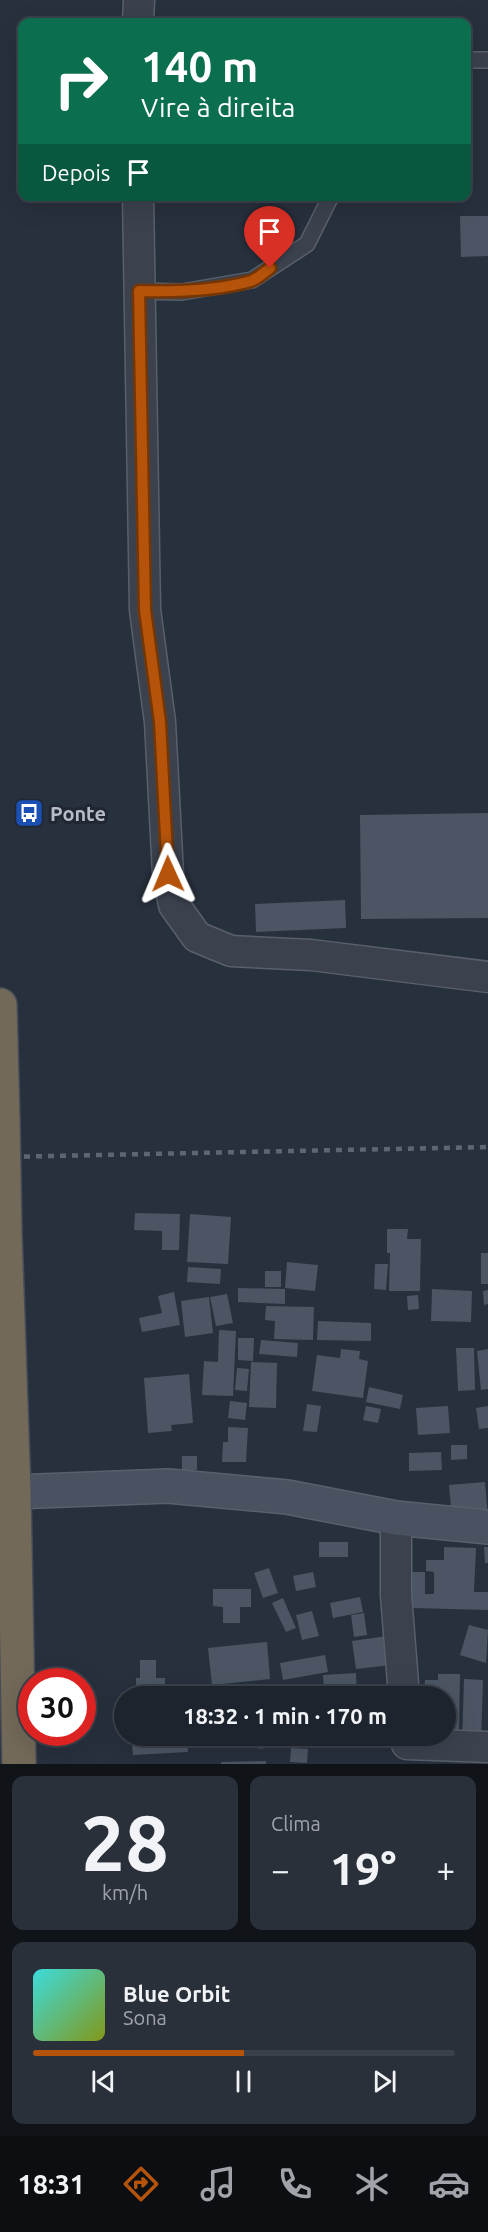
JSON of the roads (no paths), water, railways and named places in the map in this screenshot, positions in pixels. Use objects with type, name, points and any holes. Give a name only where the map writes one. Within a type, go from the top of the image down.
[{"type":"highway","points":[[0,1005],[7,1492],[19,1764]]},
{"type":"street","points":[[138,18],[139,0]]},
{"type":"street","points":[[138,201],[145,610],[160,722],[168,874],[174,905],[197,937],[231,951],[311,955],[488,977]]},
{"type":"street","points":[[7,1492],[168,1486],[287,1497],[396,1518],[488,1527]]},
{"type":"street","points":[[396,1518],[396,1595],[403,1686]]},
{"type":"street","points":[[406,1748],[488,1747]]},
{"type":"lane","points":[[471,60],[488,60]]},
{"type":"lane","points":[[139,291],[182,292],[252,280],[307,244],[328,201]]},
{"type":"railway","points":[[0,1157],[488,1147]]},
{"type":"place","name":"Ponte","points":[[29,813]]}]
